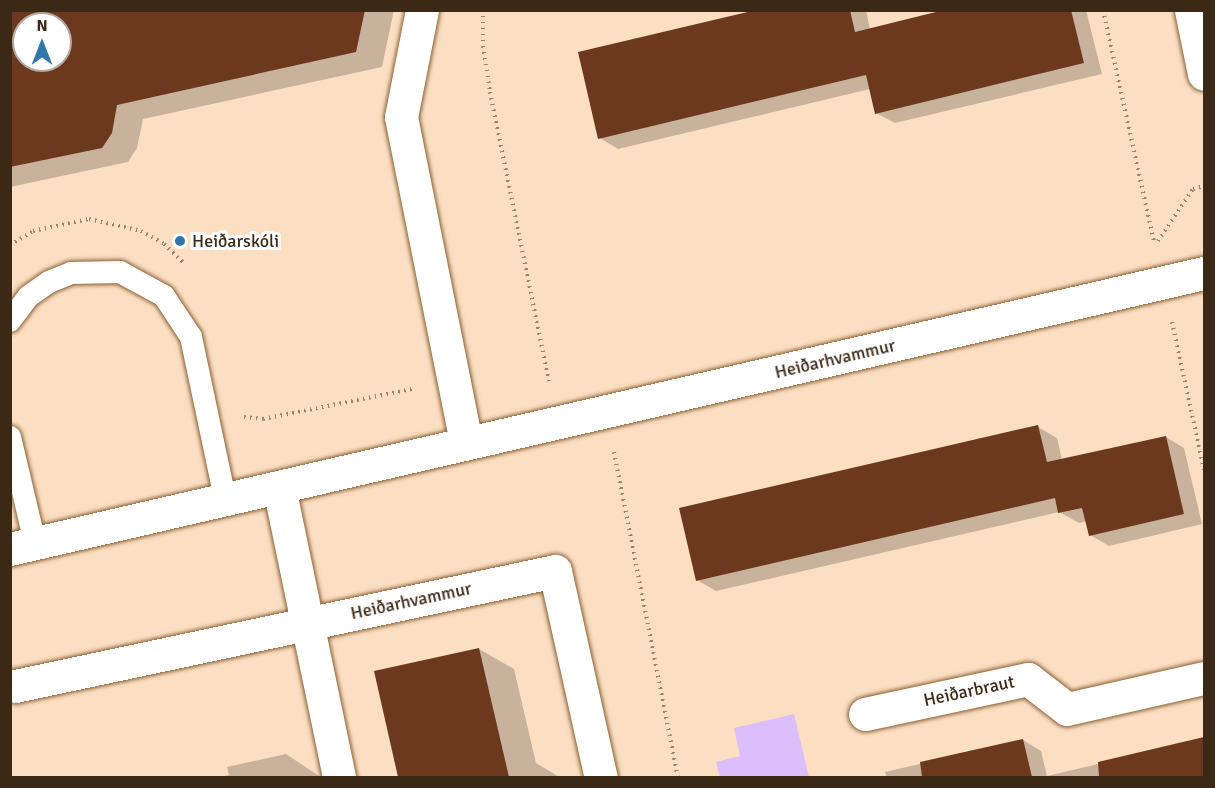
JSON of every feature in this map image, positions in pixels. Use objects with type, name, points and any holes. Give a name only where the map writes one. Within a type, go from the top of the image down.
[{"type":"street","points":[[422,10],[401,117],[466,443]]},
{"type":"street","points":[[1191,10],[1204,74]]},
{"type":"street","name":"Heiðarhvammur","points":[[23,546],[1204,273]]},
{"type":"street","points":[[279,487],[339,777]]},
{"type":"street","name":"Heiðarhvammur","points":[[15,686],[555,571],[601,777]]},
{"type":"street","name":"Heiðarbraut","points":[[865,714],[1028,679],[1067,709],[1204,678]]},
{"type":"lane","points":[[10,321],[29,296],[49,282],[71,273],[120,272],[164,296],[191,337],[225,499]]},
{"type":"lane","points":[[10,438],[23,546]]},
{"type":"path","points":[[483,10],[483,46],[490,92],[550,384]]},
{"type":"path","points":[[10,245],[33,231],[62,222],[89,219],[115,222],[164,244],[189,269]]},
{"type":"path","points":[[238,411],[254,421],[409,388],[458,406]]},
{"type":"path","points":[[606,411],[678,777]]},
{"type":"shaded area","points":[[794,714],[809,777],[720,777],[716,762],[740,756],[734,728]]},
{"type":"building","points":[[10,10],[365,10],[356,52],[117,105],[112,133],[102,148],[10,167]]},
{"type":"building","points":[[756,10],[850,10],[855,32],[944,10],[1071,10],[1084,63],[875,114],[866,75],[598,139],[578,52]]},
{"type":"building","points":[[1038,425],[1047,462],[1166,436],[1184,514],[1089,536],[1082,508],[1058,513],[1055,498],[696,581],[679,508]]},
{"type":"building","points":[[479,648],[509,777],[398,777],[374,671]]},
{"type":"building","points":[[1204,737],[1204,777],[1099,777],[1098,762]]},
{"type":"building","points":[[1023,739],[1032,777],[922,777],[920,762]]},
{"type":"place","name":"Heiðarskóli","points":[[180,241]]}]
